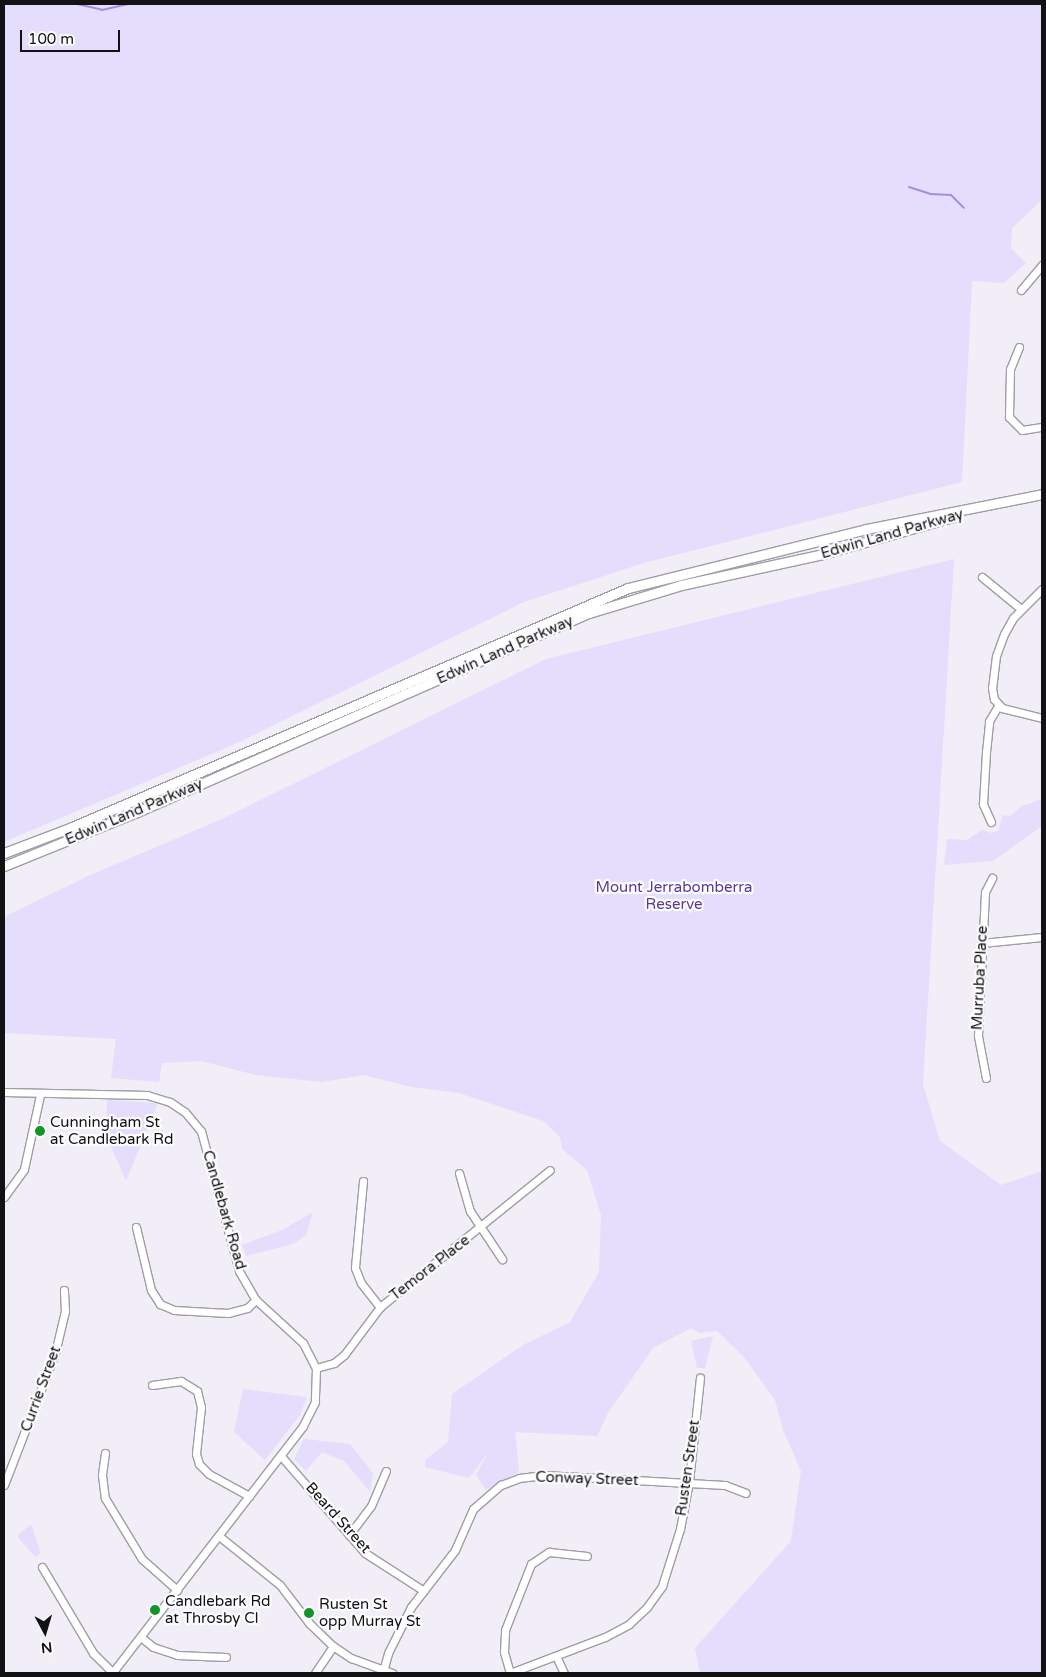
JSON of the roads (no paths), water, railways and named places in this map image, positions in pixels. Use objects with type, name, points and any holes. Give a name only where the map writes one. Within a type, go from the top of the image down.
[{"type":"main road","name":"Edwin Land Parkway","points":[[4,853],[80,823],[628,588],[866,528],[1042,494]]},
{"type":"main road","name":"Edwin Land Parkway","points":[[4,866],[146,808],[589,613],[681,585],[823,554],[1028,497]]},
{"type":"street","points":[[1021,290],[1042,265]]},
{"type":"street","points":[[1018,347],[1010,366],[1008,417],[1022,430],[1042,427]]},
{"type":"street","points":[[982,577],[1021,609]]},
{"type":"street","points":[[991,822],[983,804],[989,721],[998,706],[992,688],[996,656],[1009,624],[1021,609],[1042,589]]},
{"type":"street","points":[[998,706],[1042,718]]},
{"type":"street","name":"Murruba Place","points":[[986,1078],[977,1042],[984,892],[992,878]]},
{"type":"street","points":[[982,943],[1042,937]]},
{"type":"street","name":"Candlebark Road","points":[[4,1092],[40,1095],[147,1095],[170,1102],[193,1119],[207,1150],[239,1271],[256,1300],[303,1343],[316,1368],[317,1383],[310,1416],[142,1638],[113,1673]]},
{"type":"street","points":[[4,1197],[24,1169],[40,1095]]},
{"type":"street","name":"Temora Place","points":[[316,1368],[327,1365],[344,1355],[380,1307],[480,1229],[550,1170]]},
{"type":"street","points":[[459,1174],[480,1229],[502,1260]]},
{"type":"street","points":[[363,1181],[355,1268],[361,1283],[380,1307]]},
{"type":"street","points":[[136,1227],[151,1290],[160,1304],[174,1310],[228,1313],[247,1308],[256,1300]]},
{"type":"street","name":"Currie Street","points":[[4,1485],[55,1353],[65,1311],[64,1290]]},
{"type":"street","name":"Rusten Street","points":[[510,1673],[556,1656],[621,1628],[648,1607],[662,1586],[672,1557],[689,1482],[700,1378]]},
{"type":"street","points":[[152,1385],[181,1381],[197,1391],[201,1407],[196,1454],[199,1464],[209,1474],[249,1496]]},
{"type":"street","points":[[105,1453],[102,1475],[105,1498],[142,1559],[177,1590]]},
{"type":"street","name":"Beard Street","points":[[281,1456],[332,1511],[349,1536],[365,1553],[424,1591]]},
{"type":"street","points":[[349,1536],[371,1506],[386,1471]]},
{"type":"street","name":"Conway Street","points":[[384,1671],[398,1631],[424,1591],[455,1550],[473,1509],[489,1493],[509,1481],[544,1476],[689,1482],[725,1485],[746,1493]]},
{"type":"street","points":[[219,1536],[280,1585],[309,1623],[333,1646],[384,1671],[392,1673]]},
{"type":"street","points":[[510,1673],[504,1652],[505,1630],[531,1564],[549,1552],[587,1556]]},
{"type":"street","points":[[42,1567],[93,1653],[113,1673]]},
{"type":"street","points":[[142,1638],[153,1647],[177,1655],[226,1657]]},
{"type":"street","points":[[315,1673],[333,1646]]},
{"type":"street","points":[[556,1656],[564,1673]]},
{"type":"waterway","points":[[77,4],[102,10],[128,4]]},
{"type":"waterway","points":[[909,187],[930,194],[951,195],[964,208]]},
{"type":"place","name":"Cunningham St at Candlebark Rd","points":[[40,1131]]},
{"type":"place","name":"Candlebark Rd at Throsby Cl","points":[[155,1610]]},
{"type":"place","name":"Rusten St opp Murray St","points":[[309,1613]]},
{"type":"park label","name":"Mount Jerrabomberra Reserve","points":[[674,896]]}]
